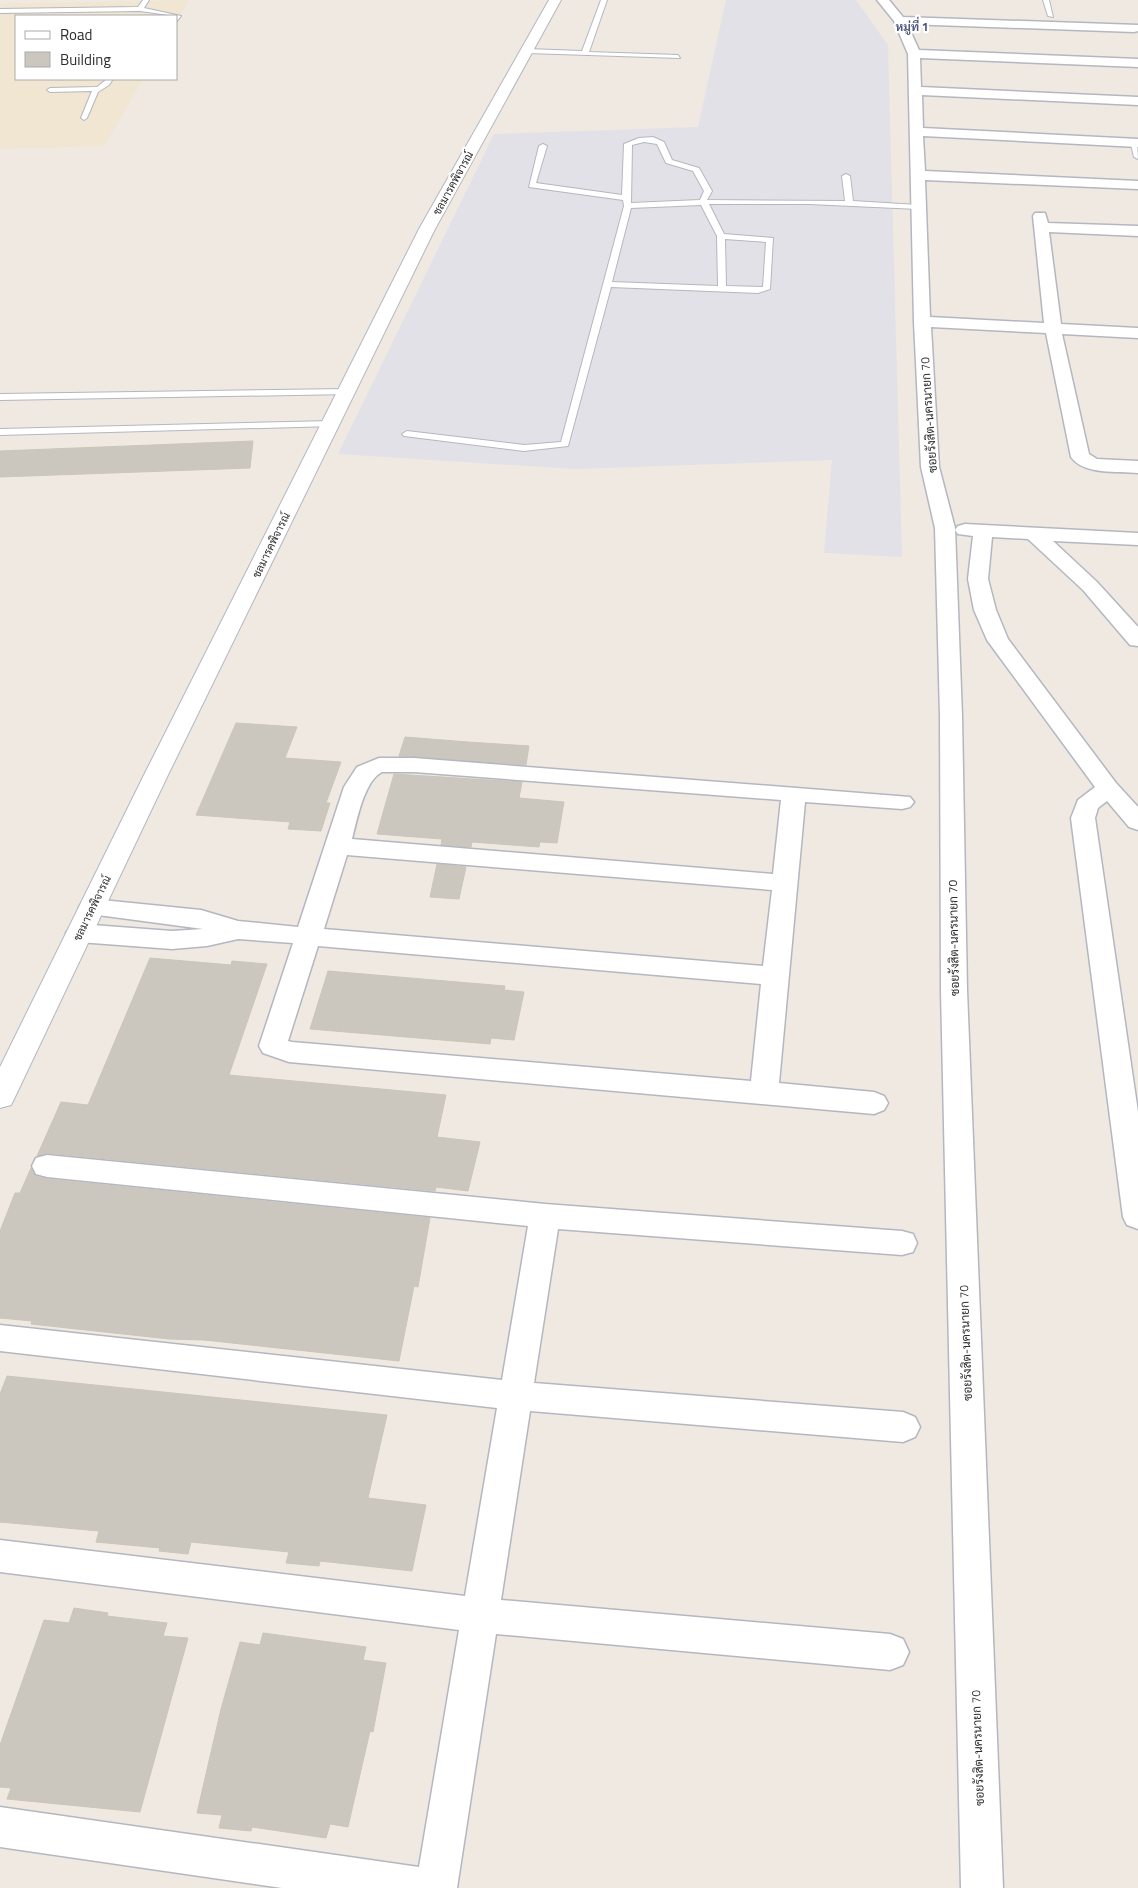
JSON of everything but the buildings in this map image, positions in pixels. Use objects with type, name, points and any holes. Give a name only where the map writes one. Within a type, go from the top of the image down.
[{"type":"street","name":"ชลมารคพิจารณ์","points":[[0,1097],[92,906],[427,230],[555,0]]},
{"type":"street","name":"ซอยรังสิต-นครนายก 70","points":[[883,0],[900,20],[914,54],[922,322],[930,467],[945,528],[952,716],[954,1000],[982,1888]]},
{"type":"street","points":[[900,20],[1134,28]]},
{"type":"street","points":[[914,54],[1138,64]]},
{"type":"street","points":[[914,91],[1138,101]]},
{"type":"street","points":[[916,132],[1136,142]]},
{"type":"street","points":[[917,175],[1138,185]]},
{"type":"street","points":[[1138,231],[1041,221],[1053,329],[1080,457],[1093,464],[1138,466]]},
{"type":"street","points":[[922,322],[1138,333]]},
{"type":"street","points":[[945,528],[1138,539]]},
{"type":"street","points":[[983,531],[978,579],[985,610],[998,640],[1108,788],[1138,822]]},
{"type":"street","points":[[1033,533],[1090,586],[1138,640]]},
{"type":"street","points":[[874,1103],[289,1052],[273,1046],[361,774],[371,768],[385,764],[902,802]]},
{"type":"street","points":[[1108,788],[1087,806],[1083,818],[1138,1217]]},
{"type":"street","points":[[764,1092],[794,794]]},
{"type":"street","points":[[337,846],[785,883]]},
{"type":"street","points":[[92,906],[201,919],[237,930],[775,976]]},
{"type":"street","points":[[80,933],[172,940],[207,937],[237,930]]},
{"type":"street","points":[[47,1166],[545,1216],[902,1243]]},
{"type":"street","points":[[436,1888],[514,1396],[545,1216]]},
{"type":"street","points":[[0,1338],[514,1396],[903,1427]]},
{"type":"street","points":[[0,1556],[479,1615],[890,1652]]},
{"type":"street","points":[[0,1827],[423,1888]]},
{"type":"lane","points":[[140,9],[146,0]]},
{"type":"lane","points":[[585,53],[604,0]]},
{"type":"lane","points":[[1046,0],[1051,16]]},
{"type":"lane","points":[[0,11],[41,7],[140,9],[173,15]]},
{"type":"lane","points":[[527,51],[678,56]]},
{"type":"lane","points":[[50,90],[98,89],[107,84],[109,80]]},
{"type":"lane","points":[[84,118],[98,89]]},
{"type":"lane","points":[[407,434],[524,448],[565,444],[627,202],[628,144],[638,140],[659,141],[663,144],[669,161],[696,170],[708,191],[703,201]]},
{"type":"lane","points":[[1136,142],[1138,157]]},
{"type":"lane","points":[[543,146],[532,185],[627,202],[848,202],[918,207]]},
{"type":"lane","points":[[846,176],[848,202]]},
{"type":"lane","points":[[703,201],[721,236],[722,288]]},
{"type":"lane","points":[[607,284],[766,289],[770,240],[721,236]]},
{"type":"lane","points":[[0,397],[102,394],[347,392]]},
{"type":"lane","points":[[0,432],[331,424]]},
{"type":"shaded area","points":[[189,0],[178,19],[178,15],[15,15],[15,80],[142,80],[104,146],[0,149],[0,4]]},
{"type":"shaded area","points":[[726,0],[856,0],[888,45],[902,557],[824,553],[832,460],[575,469],[338,454],[494,134],[698,127]]},
{"type":"district","name":"หมู่ที่ 1","points":[[912,27]]}]
